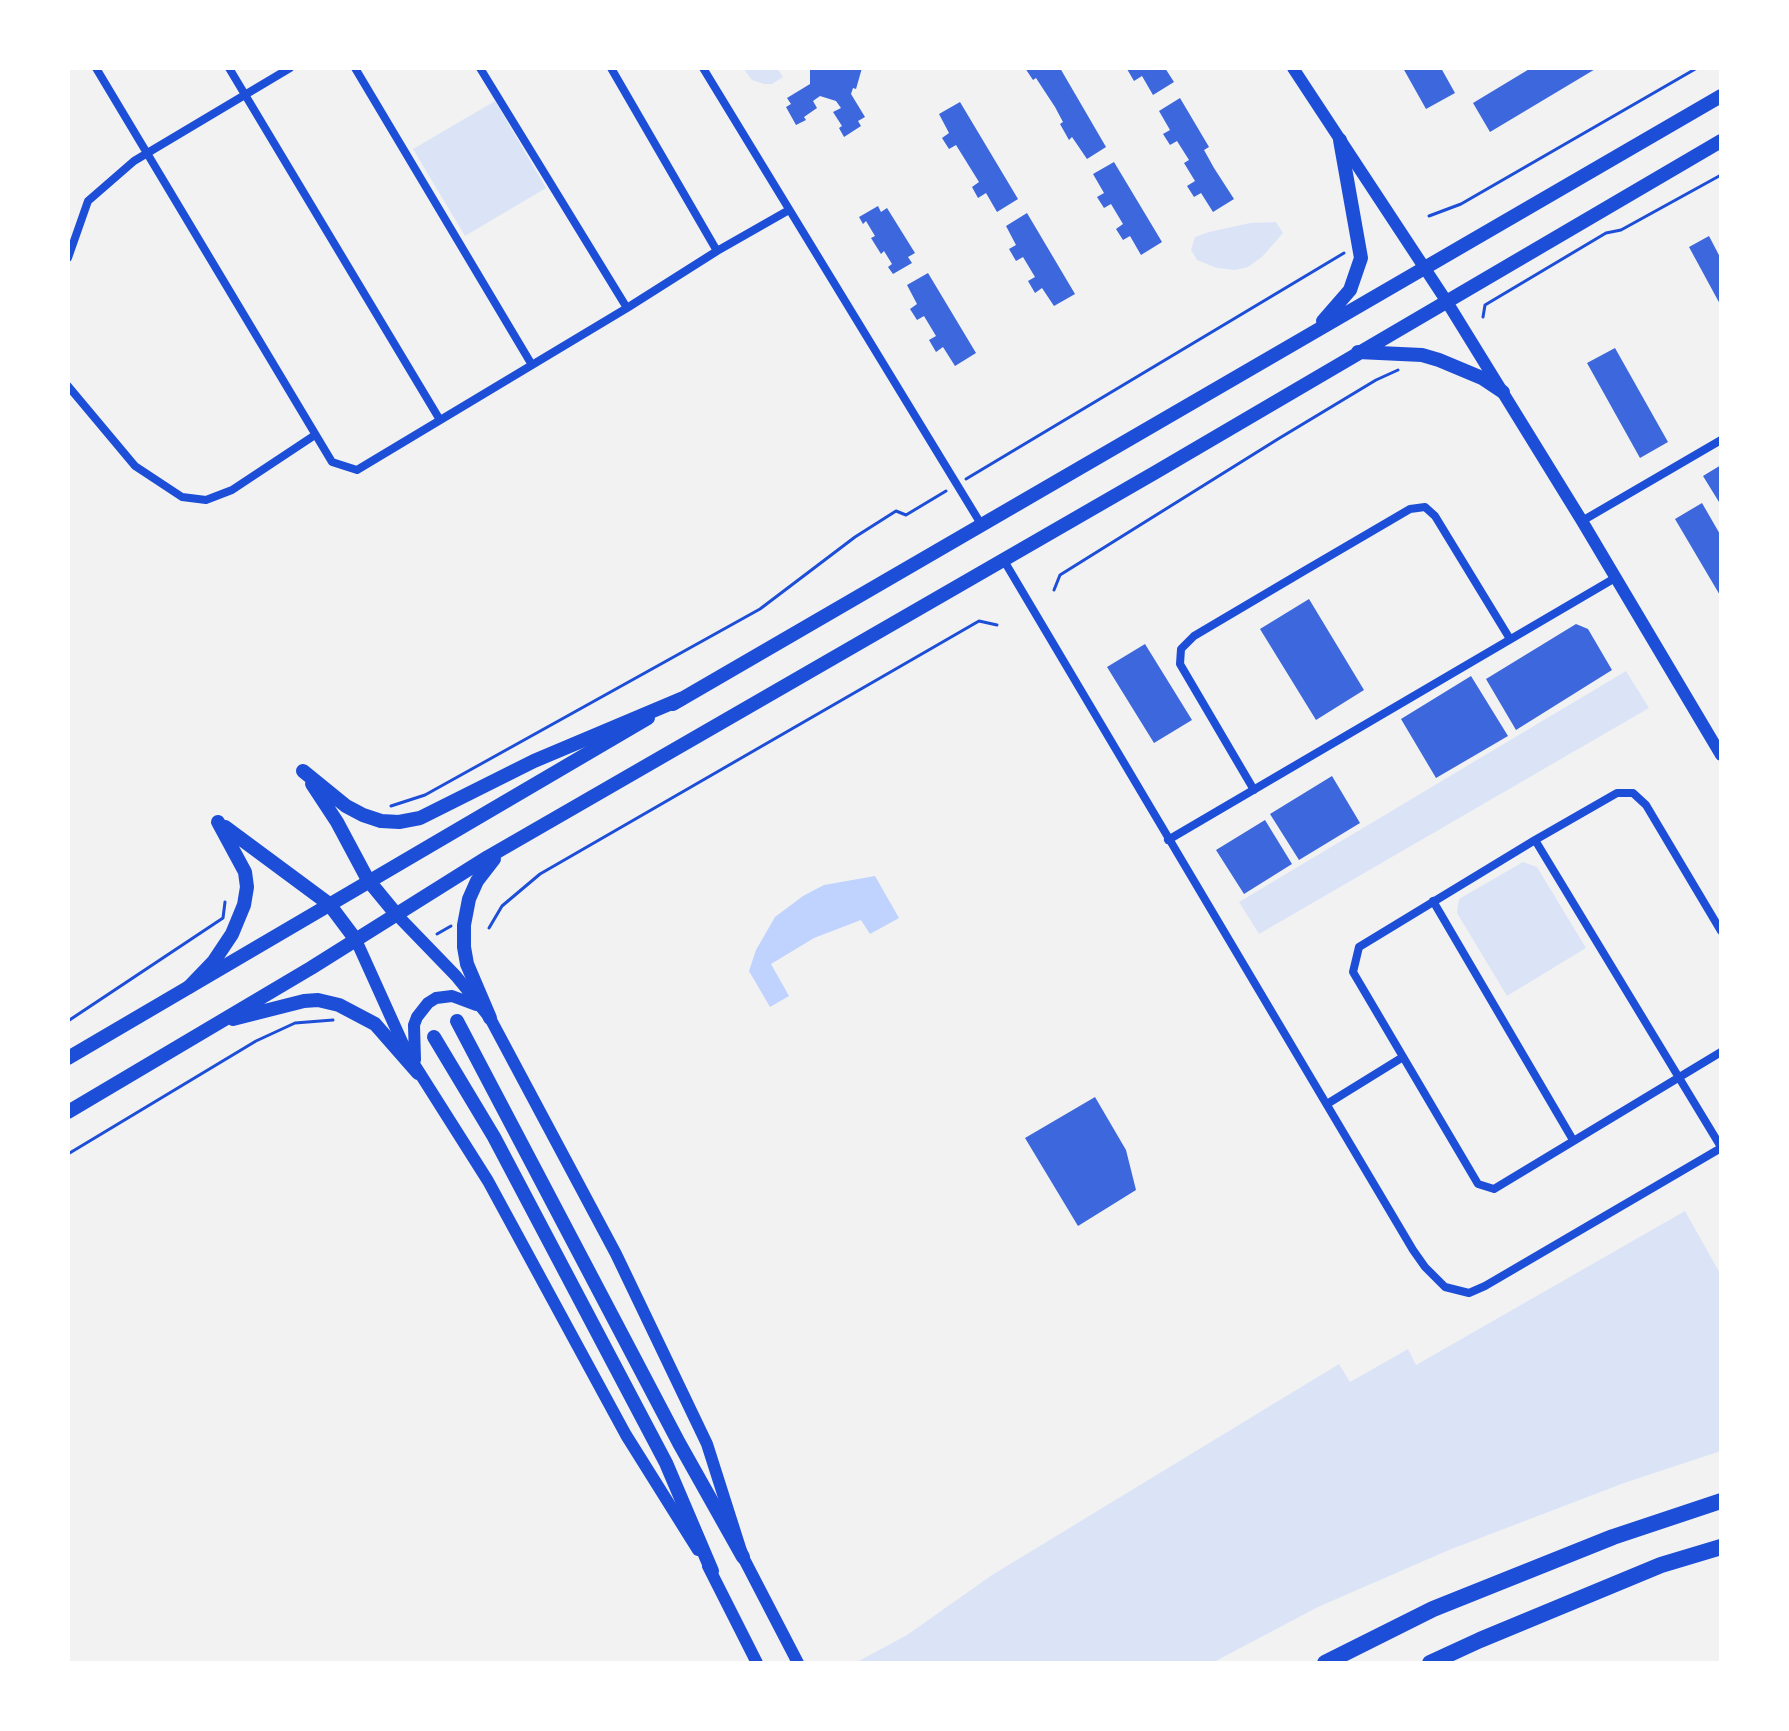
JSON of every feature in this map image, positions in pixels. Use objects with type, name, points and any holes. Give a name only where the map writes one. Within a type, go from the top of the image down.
[{"type":"highway","points":[[1325,1663],[1433,1609],[1613,1537],[1721,1501]]},
{"type":"highway","points":[[1430,1663],[1661,1565],[1721,1547]]},
{"type":"main road","points":[[1293,68],[1447,302],[1721,755]]},
{"type":"main road","points":[[68,1058],[368,880],[1721,96]]},
{"type":"main road","points":[[1314,330],[1350,290],[1361,258],[1340,140]]},
{"type":"main road","points":[[68,1112],[511,844],[1721,141]]},
{"type":"main road","points":[[1358,352],[1422,355],[1464,369],[1503,392]]},
{"type":"main road","points":[[490,1018],[368,880],[337,822],[303,771],[346,806],[363,815],[381,821],[399,822],[420,818],[534,761],[681,699]]},
{"type":"main road","points":[[189,987],[214,961],[232,934],[244,905],[247,887],[245,872],[218,822],[329,904],[356,940],[418,1073],[488,1181],[626,1435],[712,1571]]},
{"type":"main road","points":[[511,844],[487,867],[469,899],[464,925],[467,964],[490,1018],[616,1254],[707,1444],[743,1557]]},
{"type":"main road","points":[[418,1073],[413,1034],[417,1017],[428,1003],[444,996],[461,998],[490,1018]]},
{"type":"main road","points":[[218,1023],[304,1001],[318,1000],[339,1005],[375,1024],[418,1073]]},
{"type":"main road","points":[[457,1021],[798,1663]]},
{"type":"main road","points":[[434,1037],[494,1137],[666,1463],[712,1571],[757,1663]]},
{"type":"street","points":[[96,68],[332,462],[357,470],[789,210]]},
{"type":"street","points":[[229,68],[440,420]]},
{"type":"street","points":[[68,258],[88,201],[147,152],[290,68]]},
{"type":"street","points":[[355,68],[532,365]]},
{"type":"street","points":[[480,68],[627,308]]},
{"type":"street","points":[[611,68],[717,251]]},
{"type":"street","points":[[703,68],[981,524]]},
{"type":"street","points":[[68,386],[135,466],[182,497],[206,500],[232,490],[315,435]]},
{"type":"street","points":[[1582,521],[1721,440]]},
{"type":"street","points":[[1254,790],[1180,664],[1181,649],[1194,636],[1330,555],[1410,509],[1425,507],[1435,516],[1510,639]]},
{"type":"street","points":[[1003,559],[1419,1259],[1435,1279],[1457,1292],[1469,1293],[1485,1286],[1721,1148],[1535,840]]},
{"type":"street","points":[[1168,840],[1615,578]]},
{"type":"street","points":[[1721,931],[1646,805],[1633,793],[1617,793],[1359,947],[1353,972],[1478,1184],[1494,1189],[1721,1052]]},
{"type":"street","points":[[1433,901],[1573,1140]]},
{"type":"street","points":[[1327,1104],[1403,1057]]},
{"type":"path","points":[[1429,216],[1461,204],[1697,68]]},
{"type":"path","points":[[1483,317],[1485,305],[1606,233],[1621,230],[1721,175]]},
{"type":"path","points":[[385,808],[425,795],[760,609],[855,537],[896,511],[906,515],[1344,253]]},
{"type":"path","points":[[1054,590],[1060,575],[1376,380],[1406,367]]},
{"type":"path","points":[[489,928],[502,906],[540,874],[979,621],[997,625]]},
{"type":"path","points":[[68,1021],[223,918],[225,902]]},
{"type":"path","points":[[437,934],[455,923]]},
{"type":"path","points":[[68,1154],[256,1041],[295,1023],[335,1019]]},
{"type":"shaded area","points":[[743,68],[777,68],[783,77],[772,84],[764,84],[752,80]]},
{"type":"shaded area","points":[[495,101],[546,188],[465,236],[413,149]]},
{"type":"shaded area","points":[[1276,222],[1283,233],[1262,257],[1248,267],[1235,270],[1217,268],[1197,260],[1191,250],[1195,237],[1209,232],[1250,223]]},
{"type":"shaded area","points":[[1626,671],[1649,708],[1259,934],[1239,902]]},
{"type":"shaded area","points":[[1523,862],[1537,867],[1586,948],[1507,996],[1457,913],[1459,899]]},
{"type":"shaded area","points":[[1685,1211],[1721,1275],[1721,1451],[1624,1483],[1449,1550],[1318,1607],[1212,1663],[855,1663],[907,1635],[992,1575],[1339,1364],[1350,1382],[1408,1349],[1416,1365]]},
{"type":"water","points":[[875,876],[899,918],[870,934],[861,920],[814,938],[771,964],[789,996],[770,1007],[749,971],[756,950],[775,917],[824,885]]},
{"type":"building","points":[[810,68],[862,68],[856,89],[853,88],[851,94],[865,117],[858,121],[861,126],[844,137],[839,128],[842,126],[833,112],[841,108],[836,101],[820,96],[813,101],[817,108],[804,117],[806,120],[796,125],[786,107],[791,104],[787,98],[810,84]]},
{"type":"building","points":[[1025,68],[1060,68],[1106,147],[1087,159],[1072,137],[1069,140],[1055,107],[1036,78],[1033,80]]},
{"type":"building","points":[[1129,68],[1165,68],[1174,82],[1153,95],[1142,76],[1134,81]]},
{"type":"building","points":[[1403,68],[1441,68],[1455,93],[1426,109]]},
{"type":"building","points":[[1531,68],[1597,68],[1490,132],[1473,103]]},
{"type":"building","points":[[1180,98],[1209,147],[1204,150],[1234,199],[1213,212],[1201,193],[1194,197],[1187,186],[1195,181],[1184,163],[1189,160],[1177,141],[1170,145],[1163,134],[1170,130],[1159,111]]},
{"type":"building","points":[[960,102],[1018,199],[997,212],[986,193],[978,198],[972,187],[979,182],[956,145],[949,149],[942,138],[949,133],[939,114]]},
{"type":"building","points":[[1114,162],[1162,242],[1141,255],[1130,236],[1123,240],[1116,229],[1123,224],[1111,204],[1104,208],[1097,197],[1104,193],[1093,174]]},
{"type":"building","points":[[878,206],[881,212],[887,208],[915,253],[908,257],[912,263],[893,274],[888,267],[892,264],[871,238],[875,236],[866,221],[863,224],[859,217]]},
{"type":"building","points":[[1027,213],[1075,294],[1054,306],[1042,288],[1035,293],[1028,281],[1035,277],[1023,257],[1016,261],[1009,249],[1016,245],[1006,226]]},
{"type":"building","points":[[1709,236],[1721,259],[1721,306],[1689,247]]},
{"type":"building","points":[[928,273],[976,353],[955,366],[943,347],[936,352],[929,340],[936,336],[924,316],[917,320],[910,309],[917,304],[907,285]]},
{"type":"building","points":[[1615,348],[1668,442],[1640,458],[1587,363]]},
{"type":"building","points":[[1721,465],[1721,501],[1719,502],[1703,476]]},
{"type":"building","points":[[1702,503],[1721,536],[1721,597],[1675,519]]},
{"type":"building","points":[[1309,599],[1364,690],[1316,720],[1260,629]]},
{"type":"building","points":[[1576,624],[1588,629],[1612,670],[1516,730],[1486,679]]},
{"type":"building","points":[[1145,644],[1192,720],[1154,743],[1107,667]]},
{"type":"building","points":[[1471,676],[1508,736],[1436,778],[1401,719]]},
{"type":"building","points":[[1332,776],[1360,823],[1299,860],[1270,814]]},
{"type":"building","points":[[1265,820],[1292,864],[1244,894],[1216,850]]},
{"type":"building","points":[[1095,1097],[1126,1150],[1136,1190],[1078,1226],[1025,1138]]}]
